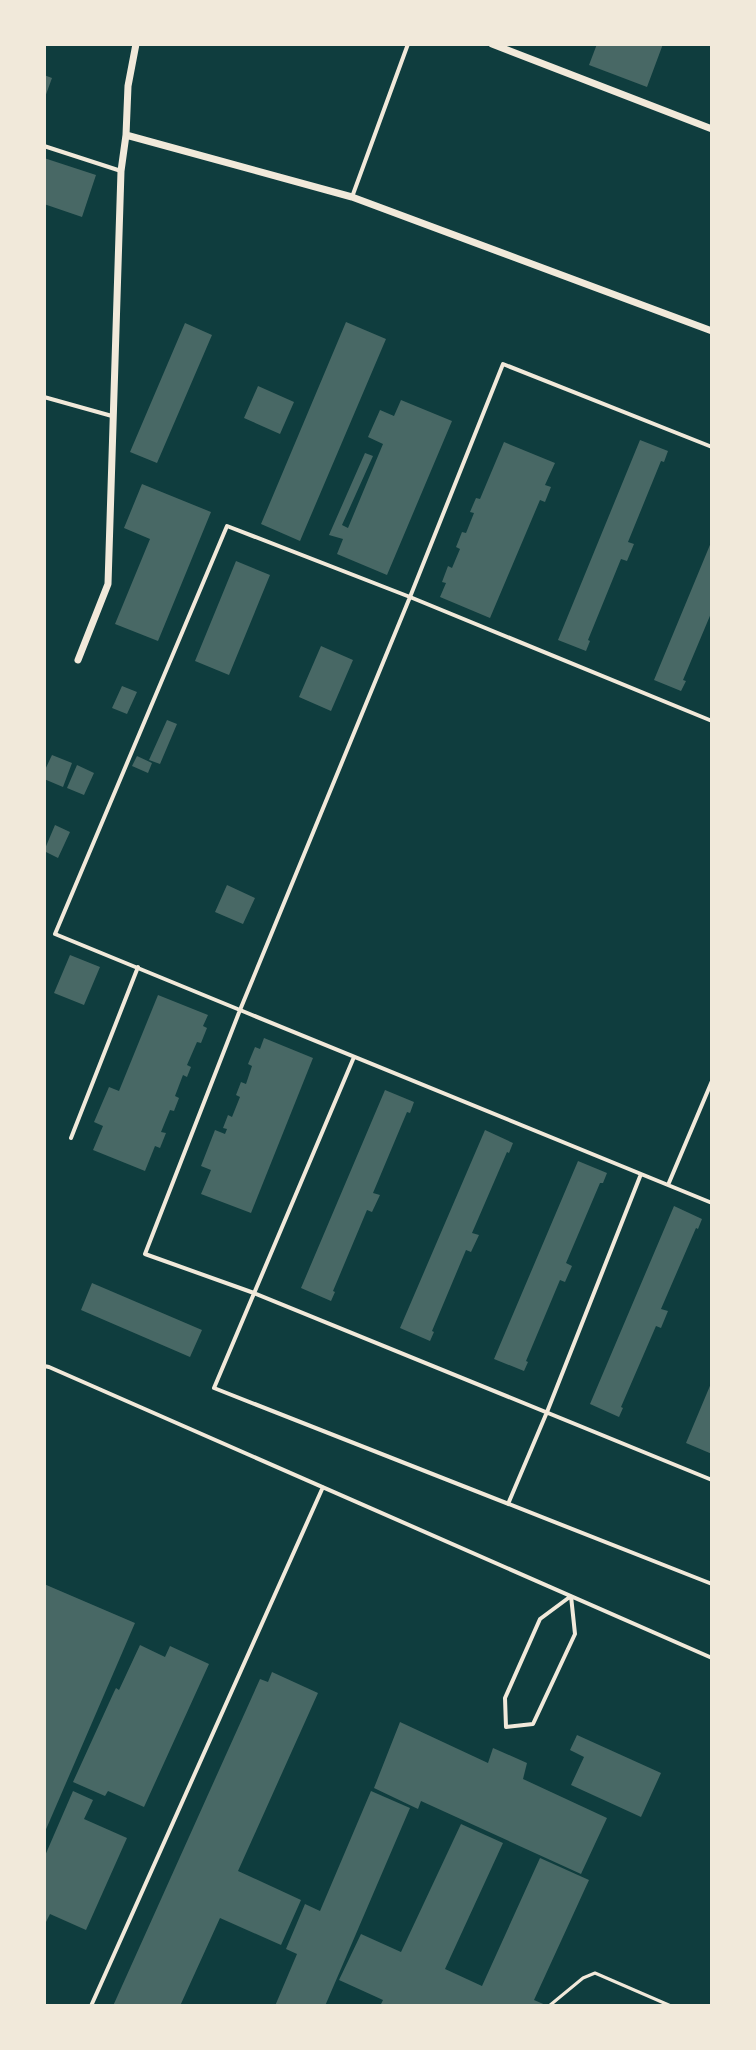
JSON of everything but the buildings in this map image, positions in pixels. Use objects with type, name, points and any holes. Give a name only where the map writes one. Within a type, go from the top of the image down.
[{"type":"street","points":[[78,660],[108,584],[121,171],[128,86],[136,44]]},
{"type":"street","points":[[492,44],[712,129]]},
{"type":"street","points":[[126,135],[352,197],[712,331]]},
{"type":"lane","points":[[352,197],[408,44]]},
{"type":"lane","points":[[44,146],[121,171]]},
{"type":"lane","points":[[712,447],[503,364],[240,1010],[145,1254],[254,1293],[712,1480]]},
{"type":"lane","points":[[44,397],[114,416]]},
{"type":"lane","points":[[712,721],[227,526],[55,934],[712,1203]]},
{"type":"lane","points":[[71,1138],[138,967]]},
{"type":"lane","points":[[354,1057],[214,1388],[712,1584]]},
{"type":"lane","points":[[668,1185],[712,1081]]},
{"type":"lane","points":[[508,1504],[641,1174]]},
{"type":"lane","points":[[44,1366],[712,1658]]},
{"type":"lane","points":[[91,2006],[323,1487]]},
{"type":"lane","points":[[571,1596],[575,1634],[533,1724],[506,1727],[505,1698],[540,1619],[571,1596]]},
{"type":"lane","points":[[598,2006],[607,2006]]},
{"type":"path","points":[[549,2006],[583,1978],[595,1973],[671,2006]]}]
